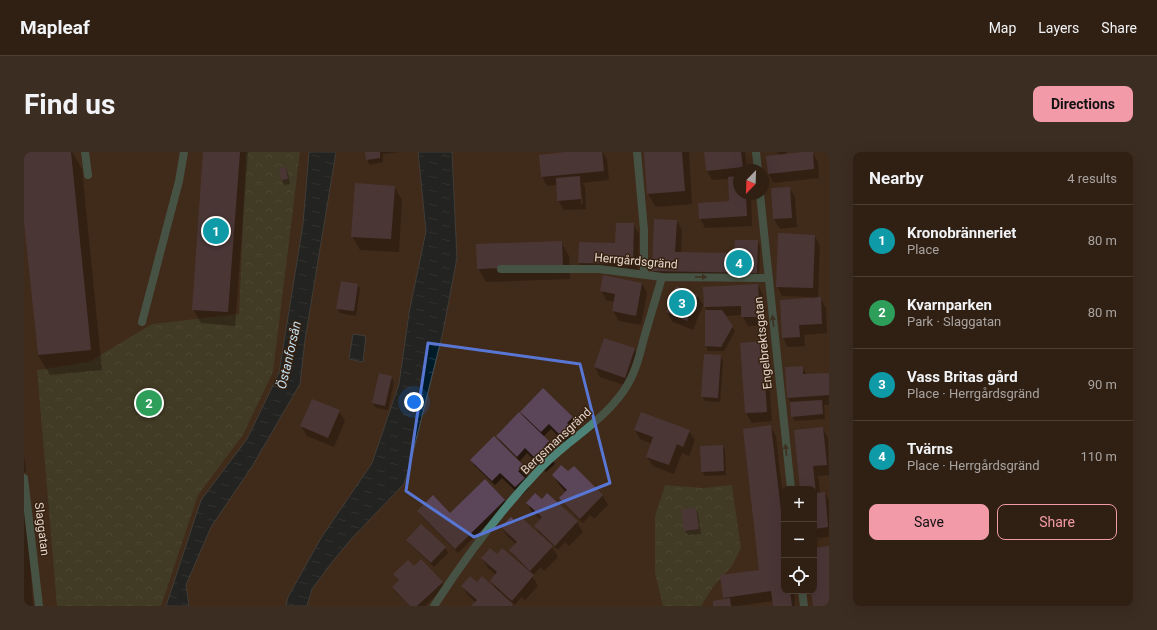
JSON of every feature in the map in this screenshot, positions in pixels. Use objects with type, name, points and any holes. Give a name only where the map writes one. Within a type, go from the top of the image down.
[{"type":"street","points":[[85,152],[88,175]]},
{"type":"street","points":[[142,322],[179,181],[184,152]]},
{"type":"street","points":[[637,152],[644,230],[644,274]]},
{"type":"street","points":[[756,152],[757,164]]},
{"type":"street","name":"Engelbrektsgatan","points":[[761,200],[791,486]]},
{"type":"street","name":"Herrgårdsgränd","points":[[501,269],[600,269],[662,277],[768,278]]},
{"type":"street","name":"Bergsmansgränd","points":[[434,606],[478,544],[540,469],[604,413],[624,390],[636,366],[662,277]]},
{"type":"street","name":"Slaggatan","points":[[24,478],[39,606]]},
{"type":"street","points":[[802,594],[804,606]]},
{"type":"highlighted area","points":[[428,343],[580,364],[610,483],[474,537],[406,491]]},
{"type":"green space","points":[[246,152],[300,152],[273,372],[243,435],[198,495],[161,606],[57,606],[37,370],[89,362],[152,324],[239,314]]},
{"type":"green space","points":[[665,485],[703,488],[732,485],[741,548],[732,566],[713,587],[701,606],[663,606],[655,573],[655,516]]},
{"type":"water","name":"Östanforsån","points":[[309,152],[336,152],[305,340],[300,384],[253,465],[211,527],[186,585],[189,606],[166,606],[201,500],[247,439],[279,373],[303,224]]},
{"type":"water","points":[[418,152],[452,152],[457,258],[443,332],[411,460],[404,484],[353,537],[333,561],[312,589],[307,606],[286,606],[288,597],[321,538],[372,463],[399,384],[409,313],[426,231]]},
{"type":"water","points":[[353,334],[366,336],[363,362],[349,359]]},
{"type":"building","points":[[24,152],[71,152],[91,350],[38,355],[24,222]]},
{"type":"building","points":[[203,152],[240,152],[228,312],[192,310]]},
{"type":"building","points":[[365,152],[380,152],[380,158],[366,160]]},
{"type":"building","points":[[565,152],[602,152],[604,171],[541,177],[539,155]]},
{"type":"building","points":[[644,152],[682,152],[685,191],[647,194]]},
{"type":"building","points":[[704,152],[741,152],[743,164],[733,164],[733,168],[706,171]]},
{"type":"building","points":[[813,152],[814,169],[769,174],[769,164],[767,164],[766,156]]},
{"type":"building","points":[[286,167],[288,179],[281,180],[279,168]]},
{"type":"building","points":[[580,176],[581,199],[557,201],[556,178]]},
{"type":"building","points":[[728,177],[733,177],[733,200],[746,200],[747,216],[699,219],[698,203],[729,201]]},
{"type":"building","points":[[355,183],[395,186],[391,239],[351,237]]},
{"type":"building","points":[[790,187],[792,218],[773,219],[771,188]]},
{"type":"building","points":[[654,219],[677,220],[675,252],[734,253],[735,240],[758,240],[757,273],[652,271]]},
{"type":"building","points":[[616,223],[634,223],[633,264],[578,263],[579,242],[615,243]]},
{"type":"building","points":[[778,233],[815,235],[813,288],[776,287]]},
{"type":"building","points":[[562,241],[563,266],[477,269],[476,244]]},
{"type":"building","points":[[603,275],[642,283],[636,316],[612,311],[615,294],[600,291]]},
{"type":"building","points":[[341,281],[358,284],[354,311],[336,309]]},
{"type":"building","points":[[758,284],[760,317],[741,317],[741,306],[704,307],[703,287]]},
{"type":"building","points":[[676,286],[698,295],[687,321],[666,312]]},
{"type":"building","points":[[821,297],[822,324],[799,325],[800,337],[782,338],[780,300]]},
{"type":"building","points":[[705,310],[722,310],[733,326],[721,347],[705,346]]},
{"type":"building","points":[[604,338],[635,348],[625,378],[594,367]]},
{"type":"building","points":[[762,341],[767,412],[745,413],[740,343]]},
{"type":"building","points":[[704,354],[721,355],[718,398],[701,397]]},
{"type":"building","points":[[803,366],[803,374],[829,373],[829,395],[787,398],[785,367]]},
{"type":"building","points":[[379,373],[392,376],[385,406],[372,403]]},
{"type":"building","points":[[543,388],[573,417],[567,423],[574,429],[564,439],[549,424],[541,432],[520,412]]},
{"type":"building","points":[[312,399],[340,410],[328,438],[300,426]]},
{"type":"building","points":[[822,400],[823,414],[791,417],[790,402]]},
{"type":"building","points":[[519,412],[549,441],[544,447],[550,453],[540,463],[525,448],[517,457],[496,436]]},
{"type":"building","points":[[641,412],[690,430],[683,447],[677,444],[669,465],[646,457],[653,437],[634,430]]},
{"type":"building","points":[[771,425],[781,511],[781,594],[790,594],[792,606],[773,606],[771,591],[723,598],[720,575],[759,570],[743,429]]},
{"type":"building","points":[[823,427],[827,465],[813,466],[815,486],[800,486],[794,430]]},
{"type":"building","points":[[494,436],[524,466],[518,471],[525,478],[515,487],[500,473],[492,481],[470,460]]},
{"type":"building","points":[[723,445],[724,471],[701,472],[700,446]]},
{"type":"building","points":[[561,465],[568,471],[574,466],[603,495],[580,519],[559,498],[567,490],[552,475]]},
{"type":"building","points":[[485,479],[505,500],[455,549],[417,511],[433,495],[450,513]]},
{"type":"building","points":[[825,492],[828,527],[817,529],[817,493]]},
{"type":"building","points":[[535,493],[542,499],[547,493],[578,521],[555,546],[534,526],[542,517],[526,503]]},
{"type":"building","points":[[696,508],[699,529],[684,531],[681,509]]},
{"type":"building","points":[[511,517],[517,523],[522,518],[553,546],[530,571],[509,550],[517,542],[501,527]]},
{"type":"building","points":[[421,524],[446,547],[431,563],[406,540]]},
{"type":"building","points":[[829,546],[829,606],[813,606],[811,594],[817,594],[817,548]]},
{"type":"building","points":[[490,548],[497,554],[502,548],[534,575],[512,601],[490,581],[497,572],[481,558]]},
{"type":"building","points":[[421,559],[443,582],[417,606],[410,606],[392,587],[399,580],[393,574],[408,560],[414,566]]},
{"type":"building","points":[[470,576],[477,582],[482,576],[513,604],[512,606],[471,606],[477,600],[461,586]]},
{"type":"building","points":[[730,598],[731,606],[713,606],[713,601]]},
{"type":"place","name":"Kronobränneriet","points":[[216,231]]},
{"type":"place","name":"Tvärns","points":[[739,263]]},
{"type":"place","name":"Vass Britas gård","points":[[682,303]]},
{"type":"place","name":"Kvarnparken","points":[[149,403]]}]
